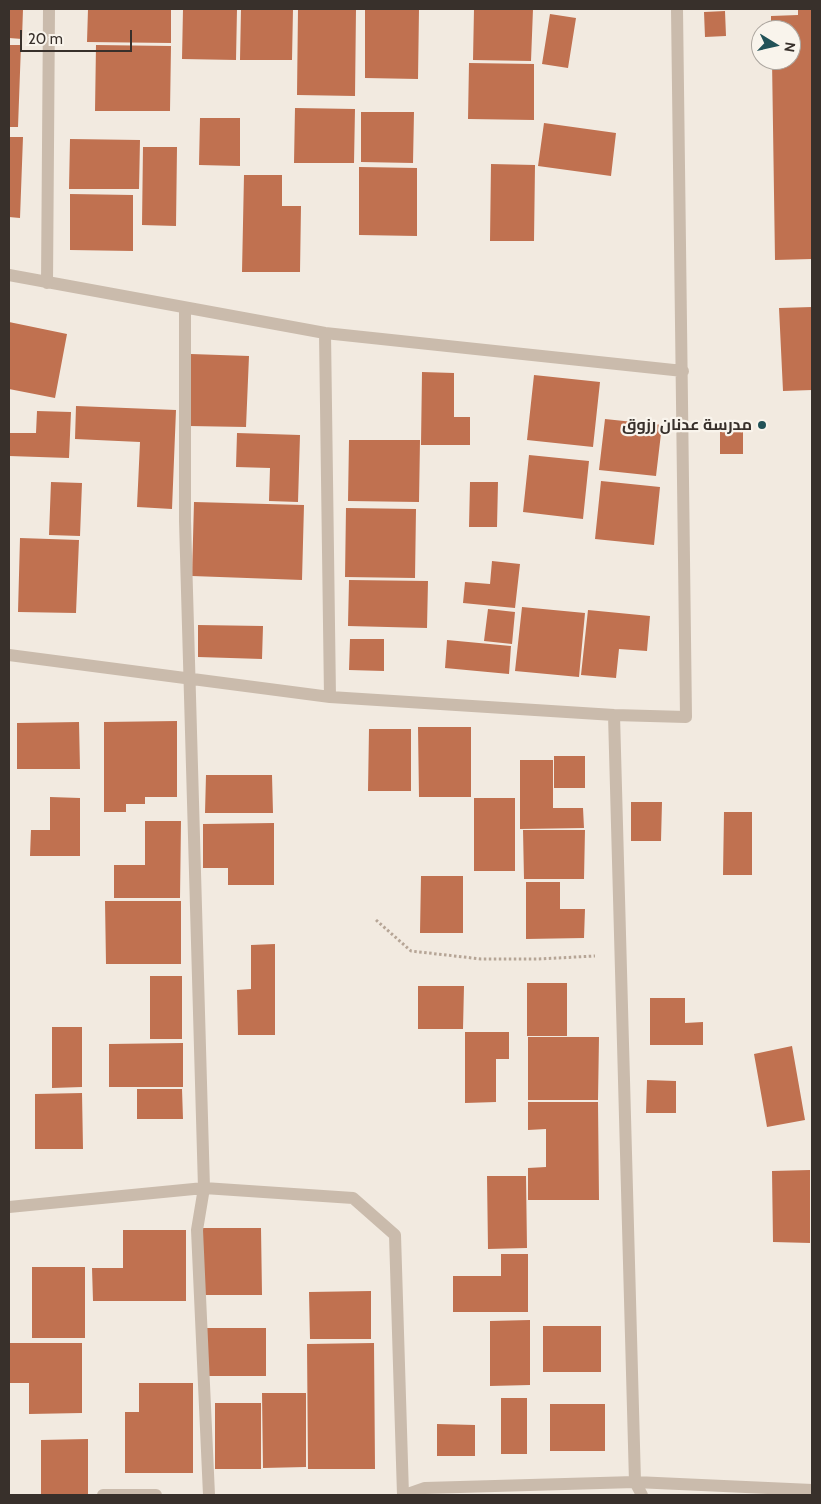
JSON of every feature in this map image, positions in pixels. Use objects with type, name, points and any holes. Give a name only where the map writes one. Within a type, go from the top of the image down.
[{"type":"street","points":[[47,283],[49,9]]},
{"type":"street","points":[[9,655],[330,697],[686,718],[678,9]]},
{"type":"street","points":[[9,275],[325,333],[683,372]]},
{"type":"street","points":[[185,308],[184,521],[204,1188],[197,1230],[209,1495]]},
{"type":"street","points":[[325,333],[330,697]]},
{"type":"street","points":[[614,715],[635,1482],[642,1495]]},
{"type":"street","points":[[9,1207],[204,1188],[353,1198],[395,1235],[404,1495],[425,1488],[635,1482],[812,1490]]},
{"type":"street","points":[[103,1495],[156,1495]]},
{"type":"path","points":[[376,920],[411,951],[481,959],[538,959],[621,955]]},
{"type":"building","points":[[9,9],[23,9],[22,39],[9,38]]},
{"type":"building","points":[[88,9],[171,9],[171,43],[87,42]]},
{"type":"building","points":[[183,9],[237,9],[236,60],[182,59]]},
{"type":"building","points":[[241,9],[293,9],[292,60],[240,60]]},
{"type":"building","points":[[298,9],[356,9],[355,96],[297,95]]},
{"type":"building","points":[[365,9],[419,9],[418,79],[365,78]]},
{"type":"building","points":[[474,9],[533,9],[531,61],[473,60]]},
{"type":"building","points":[[798,9],[812,9],[812,259],[775,260],[772,70],[801,70],[801,20],[771,20],[771,16],[798,15]]},
{"type":"building","points":[[725,11],[726,36],[705,37],[704,12]]},
{"type":"building","points":[[550,14],[576,18],[568,68],[542,64]]},
{"type":"building","points":[[9,45],[21,45],[18,127],[9,127]]},
{"type":"building","points":[[96,45],[171,46],[170,111],[95,111]]},
{"type":"building","points":[[469,63],[534,64],[534,120],[468,119]]},
{"type":"building","points":[[295,108],[355,109],[354,163],[294,163]]},
{"type":"building","points":[[361,112],[414,112],[413,163],[361,162]]},
{"type":"building","points":[[200,118],[240,118],[240,166],[199,165]]},
{"type":"building","points":[[544,123],[616,133],[611,176],[538,166]]},
{"type":"building","points":[[9,137],[23,137],[20,218],[9,217]]},
{"type":"building","points":[[70,139],[140,140],[139,189],[69,189]]},
{"type":"building","points":[[143,147],[177,147],[176,226],[142,225]]},
{"type":"building","points":[[491,164],[535,165],[534,241],[490,241]]},
{"type":"building","points":[[359,167],[417,168],[417,236],[359,235]]},
{"type":"building","points":[[244,175],[282,175],[282,206],[301,206],[300,272],[242,272]]},
{"type":"building","points":[[70,194],[133,195],[133,251],[70,250]]},
{"type":"building","name":"مدرسة عدنان رزوق","points":[[812,307],[812,390],[783,391],[779,308]]},
{"type":"building","points":[[9,322],[67,334],[55,398],[9,389]]},
{"type":"building","points":[[191,354],[249,356],[246,427],[189,426]]},
{"type":"building","points":[[422,372],[454,373],[454,417],[470,417],[470,445],[421,445]]},
{"type":"building","points":[[534,375],[600,382],[593,447],[527,440]]},
{"type":"building","points":[[76,406],[176,410],[172,509],[137,507],[140,442],[75,439]]},
{"type":"building","points":[[37,411],[71,412],[69,458],[9,456],[9,433],[36,433]]},
{"type":"building","points":[[605,419],[662,425],[656,476],[599,470]]},
{"type":"building","points":[[720,427],[743,427],[743,454],[720,454]]},
{"type":"building","points":[[237,433],[300,435],[298,502],[269,501],[270,468],[236,467]]},
{"type":"building","points":[[349,440],[420,440],[419,502],[348,501]]},
{"type":"building","points":[[529,455],[589,461],[583,519],[523,512]]},
{"type":"building","points":[[601,481],[660,487],[654,545],[595,539]]},
{"type":"building","points":[[51,482],[82,483],[80,536],[49,535]]},
{"type":"building","points":[[470,482],[498,482],[497,527],[469,527]]},
{"type":"building","points":[[194,502],[304,505],[302,580],[192,576]]},
{"type":"building","points":[[346,508],[416,509],[415,578],[345,577]]},
{"type":"building","points":[[20,538],[79,540],[76,613],[18,612]]},
{"type":"building","points":[[492,561],[520,564],[515,608],[463,603],[465,582],[490,584]]},
{"type":"building","points":[[349,580],[428,581],[427,628],[348,626]]},
{"type":"building","points":[[522,607],[585,613],[579,677],[515,671]]},
{"type":"building","points":[[488,609],[515,612],[512,644],[484,641]]},
{"type":"building","points":[[588,610],[650,616],[647,651],[619,649],[616,678],[581,675]]},
{"type":"building","points":[[198,625],[263,626],[262,659],[198,657]]},
{"type":"building","points":[[350,639],[384,639],[384,671],[349,670]]},
{"type":"building","points":[[447,640],[511,646],[509,674],[445,668]]},
{"type":"building","points":[[177,721],[177,797],[145,797],[145,804],[126,804],[126,812],[104,812],[104,722]]},
{"type":"building","points":[[79,722],[80,769],[17,769],[17,723]]},
{"type":"building","points":[[418,727],[471,727],[471,797],[419,797]]},
{"type":"building","points":[[369,729],[411,729],[411,791],[368,791]]},
{"type":"building","points":[[554,756],[585,756],[585,788],[554,788]]},
{"type":"building","points":[[520,760],[553,760],[553,808],[583,808],[584,828],[520,829]]},
{"type":"building","points":[[206,775],[272,775],[273,813],[205,813]]},
{"type":"building","points":[[50,797],[80,798],[80,856],[30,856],[31,830],[50,830]]},
{"type":"building","points":[[474,798],[515,798],[515,871],[474,871]]},
{"type":"building","points":[[631,802],[662,802],[661,841],[631,841]]},
{"type":"building","points":[[724,812],[752,812],[752,875],[723,875]]},
{"type":"building","points":[[145,821],[181,821],[180,898],[114,898],[114,865],[145,865]]},
{"type":"building","points":[[274,823],[274,885],[228,885],[228,868],[203,868],[203,824]]},
{"type":"building","points":[[523,830],[585,830],[584,879],[524,879]]},
{"type":"building","points":[[421,876],[463,876],[463,933],[420,933]]},
{"type":"building","points":[[526,882],[560,882],[560,909],[585,909],[584,938],[526,939]]},
{"type":"building","points":[[105,901],[181,901],[181,964],[106,964]]},
{"type":"building","points":[[275,944],[275,1035],[238,1035],[237,990],[251,989],[251,945]]},
{"type":"building","points":[[150,976],[182,976],[182,1039],[150,1039]]},
{"type":"building","points":[[527,983],[567,983],[567,1036],[527,1036]]},
{"type":"building","points":[[418,986],[464,986],[463,1029],[418,1029]]},
{"type":"building","points":[[650,998],[685,998],[685,1023],[703,1022],[703,1045],[650,1045]]},
{"type":"building","points":[[52,1027],[82,1027],[82,1087],[52,1088]]},
{"type":"building","points":[[465,1032],[509,1032],[509,1059],[496,1059],[496,1102],[465,1103]]},
{"type":"building","points":[[528,1037],[599,1037],[598,1100],[528,1100]]},
{"type":"building","points":[[183,1043],[183,1087],[109,1087],[109,1044]]},
{"type":"building","points":[[792,1046],[805,1120],[767,1127],[754,1054]]},
{"type":"building","points":[[647,1080],[676,1081],[676,1113],[646,1113]]},
{"type":"building","points":[[137,1089],[182,1089],[183,1119],[137,1119]]},
{"type":"building","points":[[82,1093],[83,1149],[35,1149],[35,1094]]},
{"type":"building","points":[[528,1102],[598,1102],[599,1200],[528,1200],[528,1168],[546,1167],[546,1129],[528,1130]]},
{"type":"building","points":[[810,1170],[810,1243],[773,1242],[772,1171]]},
{"type":"building","points":[[487,1176],[526,1176],[527,1248],[488,1249]]},
{"type":"building","points":[[201,1228],[261,1228],[262,1295],[201,1295]]},
{"type":"building","points":[[123,1230],[186,1230],[186,1301],[93,1301],[92,1268],[123,1268]]},
{"type":"building","points":[[501,1254],[528,1254],[528,1312],[453,1312],[453,1276],[501,1276]]},
{"type":"building","points":[[32,1267],[85,1267],[85,1338],[32,1338]]},
{"type":"building","points":[[371,1291],[371,1339],[310,1339],[309,1292]]},
{"type":"building","points":[[530,1320],[530,1385],[490,1386],[490,1321]]},
{"type":"building","points":[[543,1326],[601,1326],[601,1372],[543,1372]]},
{"type":"building","points":[[206,1328],[266,1328],[266,1376],[206,1376]]},
{"type":"building","points":[[9,1343],[82,1343],[82,1413],[29,1414],[29,1383],[9,1383]]},
{"type":"building","points":[[374,1343],[375,1469],[308,1469],[307,1344]]},
{"type":"building","points":[[139,1383],[193,1383],[193,1473],[125,1473],[125,1412],[139,1412]]},
{"type":"building","points":[[262,1393],[306,1393],[306,1467],[263,1468]]},
{"type":"building","points":[[501,1398],[527,1398],[527,1454],[501,1454]]},
{"type":"building","points":[[215,1403],[261,1403],[261,1469],[215,1469]]},
{"type":"building","points":[[550,1404],[605,1404],[605,1451],[550,1451]]},
{"type":"building","points":[[437,1424],[475,1425],[475,1456],[437,1456]]},
{"type":"building","points":[[88,1439],[88,1494],[41,1495],[41,1440]]},
{"type":"place","name":"مدرسة عدنان رزوق","points":[[762,425]]}]
